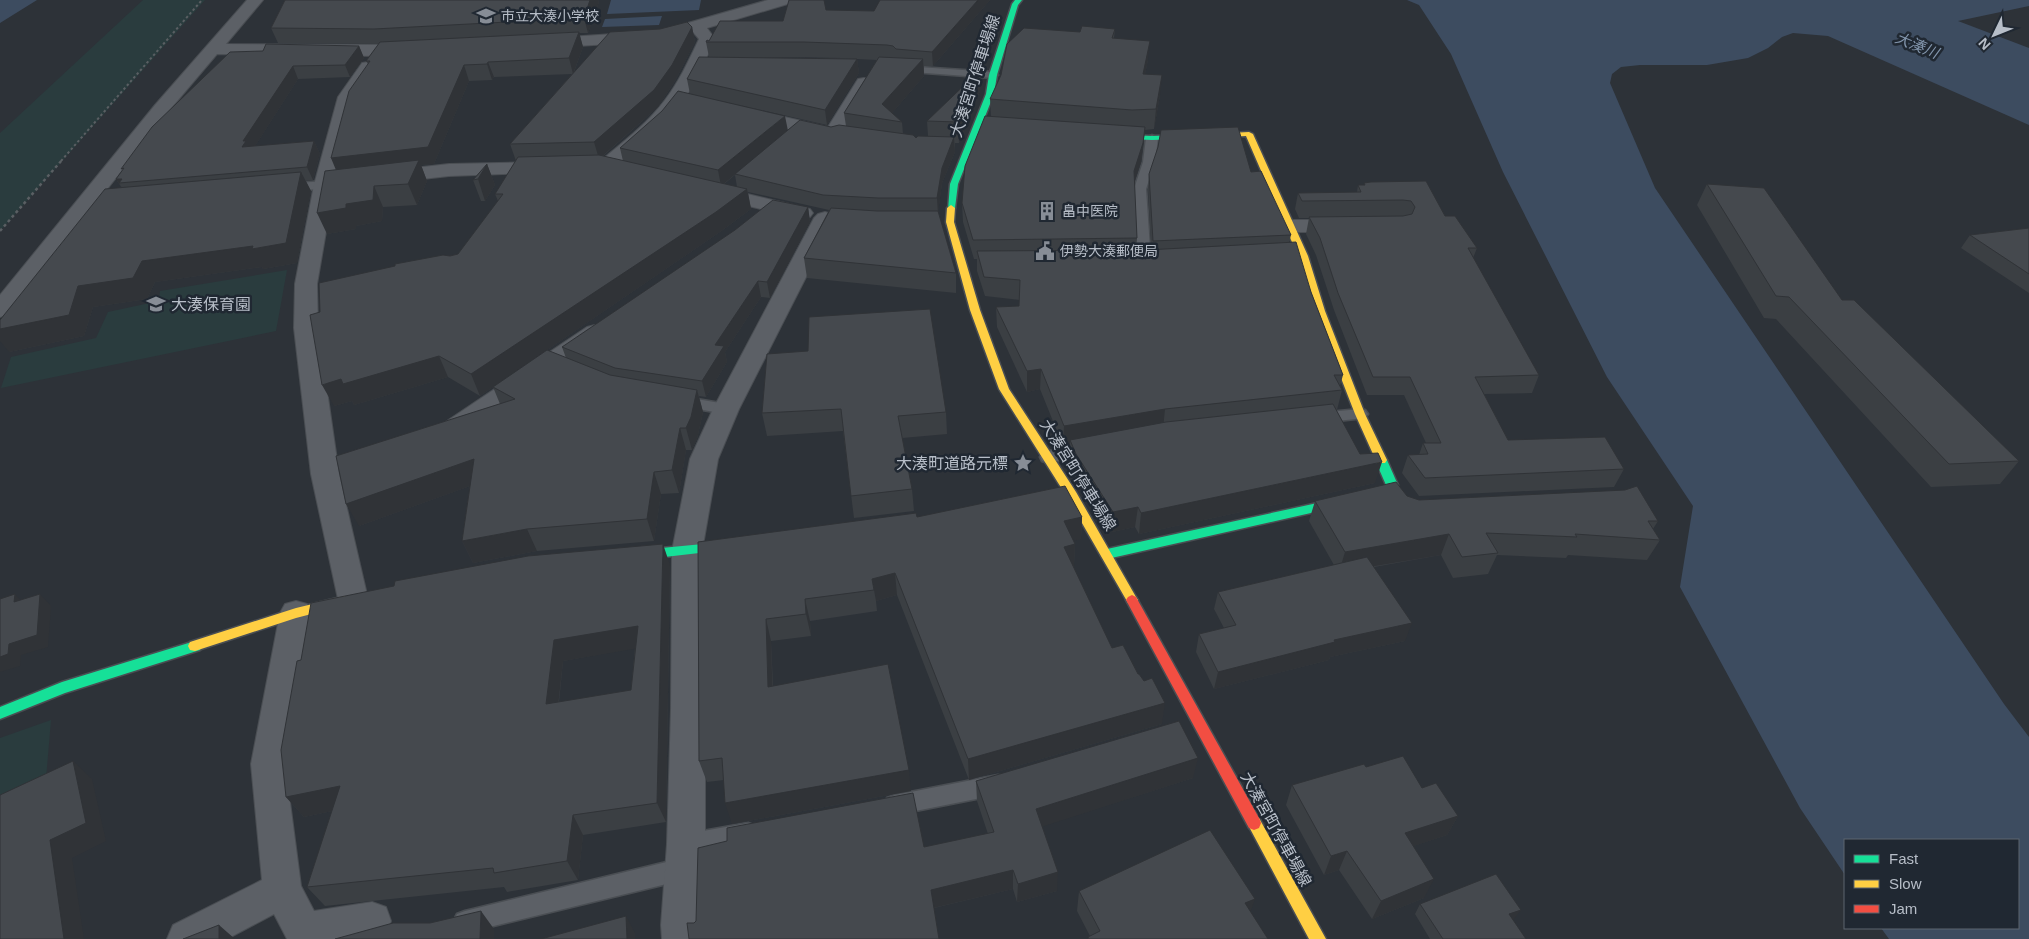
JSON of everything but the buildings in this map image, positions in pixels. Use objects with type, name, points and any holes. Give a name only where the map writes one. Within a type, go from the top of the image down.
[{"type":"main road","name":"大湊宮町停車場線","points":[[1019,0],[1015,4],[993,75],[982,126],[968,148],[942,222],[962,265],[975,310],[1004,388],[1048,457],[1068,496],[1107,554],[1191,727],[1318,939]]},
{"type":"main road","points":[[1092,135],[1152,138],[1249,134],[1291,226],[1298,256],[1360,414],[1392,486],[1391,491],[1107,554]]},
{"type":"main road","points":[[621,557],[746,544]]},
{"type":"main road","points":[[0,713],[62,688],[296,612],[358,599]]},
{"type":"street","points":[[0,310],[217,49],[255,0]]},
{"type":"street","points":[[527,44],[661,36],[785,0]]},
{"type":"street","points":[[217,49],[273,2]]},
{"type":"street","points":[[586,167],[658,120],[676,98],[696,64],[707,39],[697,26]]},
{"type":"street","points":[[217,49],[380,51],[429,48]]},
{"type":"street","points":[[358,599],[306,328],[311,296],[306,284],[333,184],[347,96],[380,51]]},
{"type":"street","points":[[696,64],[714,64]]},
{"type":"street","points":[[734,111],[837,135],[882,67]]},
{"type":"street","points":[[676,98],[695,102]]},
{"type":"street","points":[[372,179],[449,170],[512,176],[586,167],[632,173]]},
{"type":"street","points":[[682,939],[688,709],[687,551],[704,460],[726,409],[834,218],[770,206],[730,188],[696,188]]},
{"type":"street","points":[[750,222],[770,206]]},
{"type":"street","points":[[1291,226],[1359,226]]},
{"type":"street","points":[[431,441],[558,367],[615,318]]},
{"type":"street","points":[[1392,486],[1411,509]]},
{"type":"street","points":[[296,612],[268,764],[282,890],[304,932],[374,930]]},
{"type":"street","points":[[187,939],[282,890]]},
{"type":"lane","points":[[882,67],[993,75]]},
{"type":"lane","points":[[788,139],[802,127]]},
{"type":"lane","points":[[1144,262],[1140,189],[1149,162],[1152,138]]},
{"type":"lane","points":[[952,148],[968,148]]},
{"type":"lane","points":[[276,189],[333,184]]},
{"type":"lane","points":[[962,265],[981,265]]},
{"type":"lane","points":[[662,398],[726,409]]},
{"type":"lane","points":[[1301,420],[1360,414]]},
{"type":"lane","points":[[1048,457],[1106,446]]},
{"type":"lane","points":[[877,809],[981,789],[1019,778]]},
{"type":"lane","points":[[445,927],[685,857],[772,828]]},
{"type":"path","points":[[0,232],[202,0]]},
{"type":"shaded area","points":[[143,0],[205,0],[0,231],[0,133]]},
{"type":"shaded area","points":[[287,270],[276,331],[1,388],[11,357],[96,338],[108,312],[159,301],[160,291]]},
{"type":"shaded area","points":[[51,720],[45,791],[0,816],[0,738]]},
{"type":"water","points":[[0,0],[37,0],[0,23]]},
{"type":"water","points":[[611,0],[701,0],[699,10],[607,14]]},
{"type":"water","name":"大湊川","points":[[1407,0],[2029,0],[2029,6],[1958,21],[2029,48],[2029,125],[1828,36],[1793,33],[1782,37],[1768,48],[1748,58],[1707,65],[1640,65],[1621,67],[1612,74],[1610,83],[1655,188],[2004,704],[2029,737],[2029,939],[1889,939],[1882,929],[2019,929],[2019,839],[1844,839],[1844,874],[1800,808],[1680,587],[1693,506],[1607,377],[1503,172],[1451,54],[1419,5]]},
{"type":"water","points":[[662,16],[659,25],[602,27],[605,19]]},
{"type":"traffic: fast","points":[[951,208],[954,184],[990,94],[993,75],[1015,4],[1019,0]]},
{"type":"traffic: fast","points":[[1107,136],[1152,138],[1210,136]]},
{"type":"traffic: fast","points":[[1107,554],[1391,491],[1392,485],[1381,460]]},
{"type":"traffic: fast","points":[[630,556],[734,545]]},
{"type":"traffic: fast","points":[[0,713],[62,688],[195,646]]},
{"type":"traffic: slow","points":[[1210,136],[1249,134],[1303,256],[1320,311],[1360,414],[1381,460]]},
{"type":"traffic: slow","points":[[951,208],[950,222],[975,310],[1004,389],[1072,495],[1132,600]]},
{"type":"traffic: slow","points":[[195,646],[296,613],[346,601]]},
{"type":"traffic: slow","points":[[1254,823],[1318,939]]},
{"type":"traffic: jam","points":[[1132,600],[1254,823]]},
{"type":"place","name":"市立大湊小学校","points":[[486,16]]},
{"type":"place","name":"畠中医院","points":[[1047,211]]},
{"type":"place","name":"伊勢大湊郵便局","points":[[1045,251]]},
{"type":"place","name":"大湊保育園","points":[[156,304]]},
{"type":"place","name":"大湊町道路元標","points":[[1023,463]]}]
